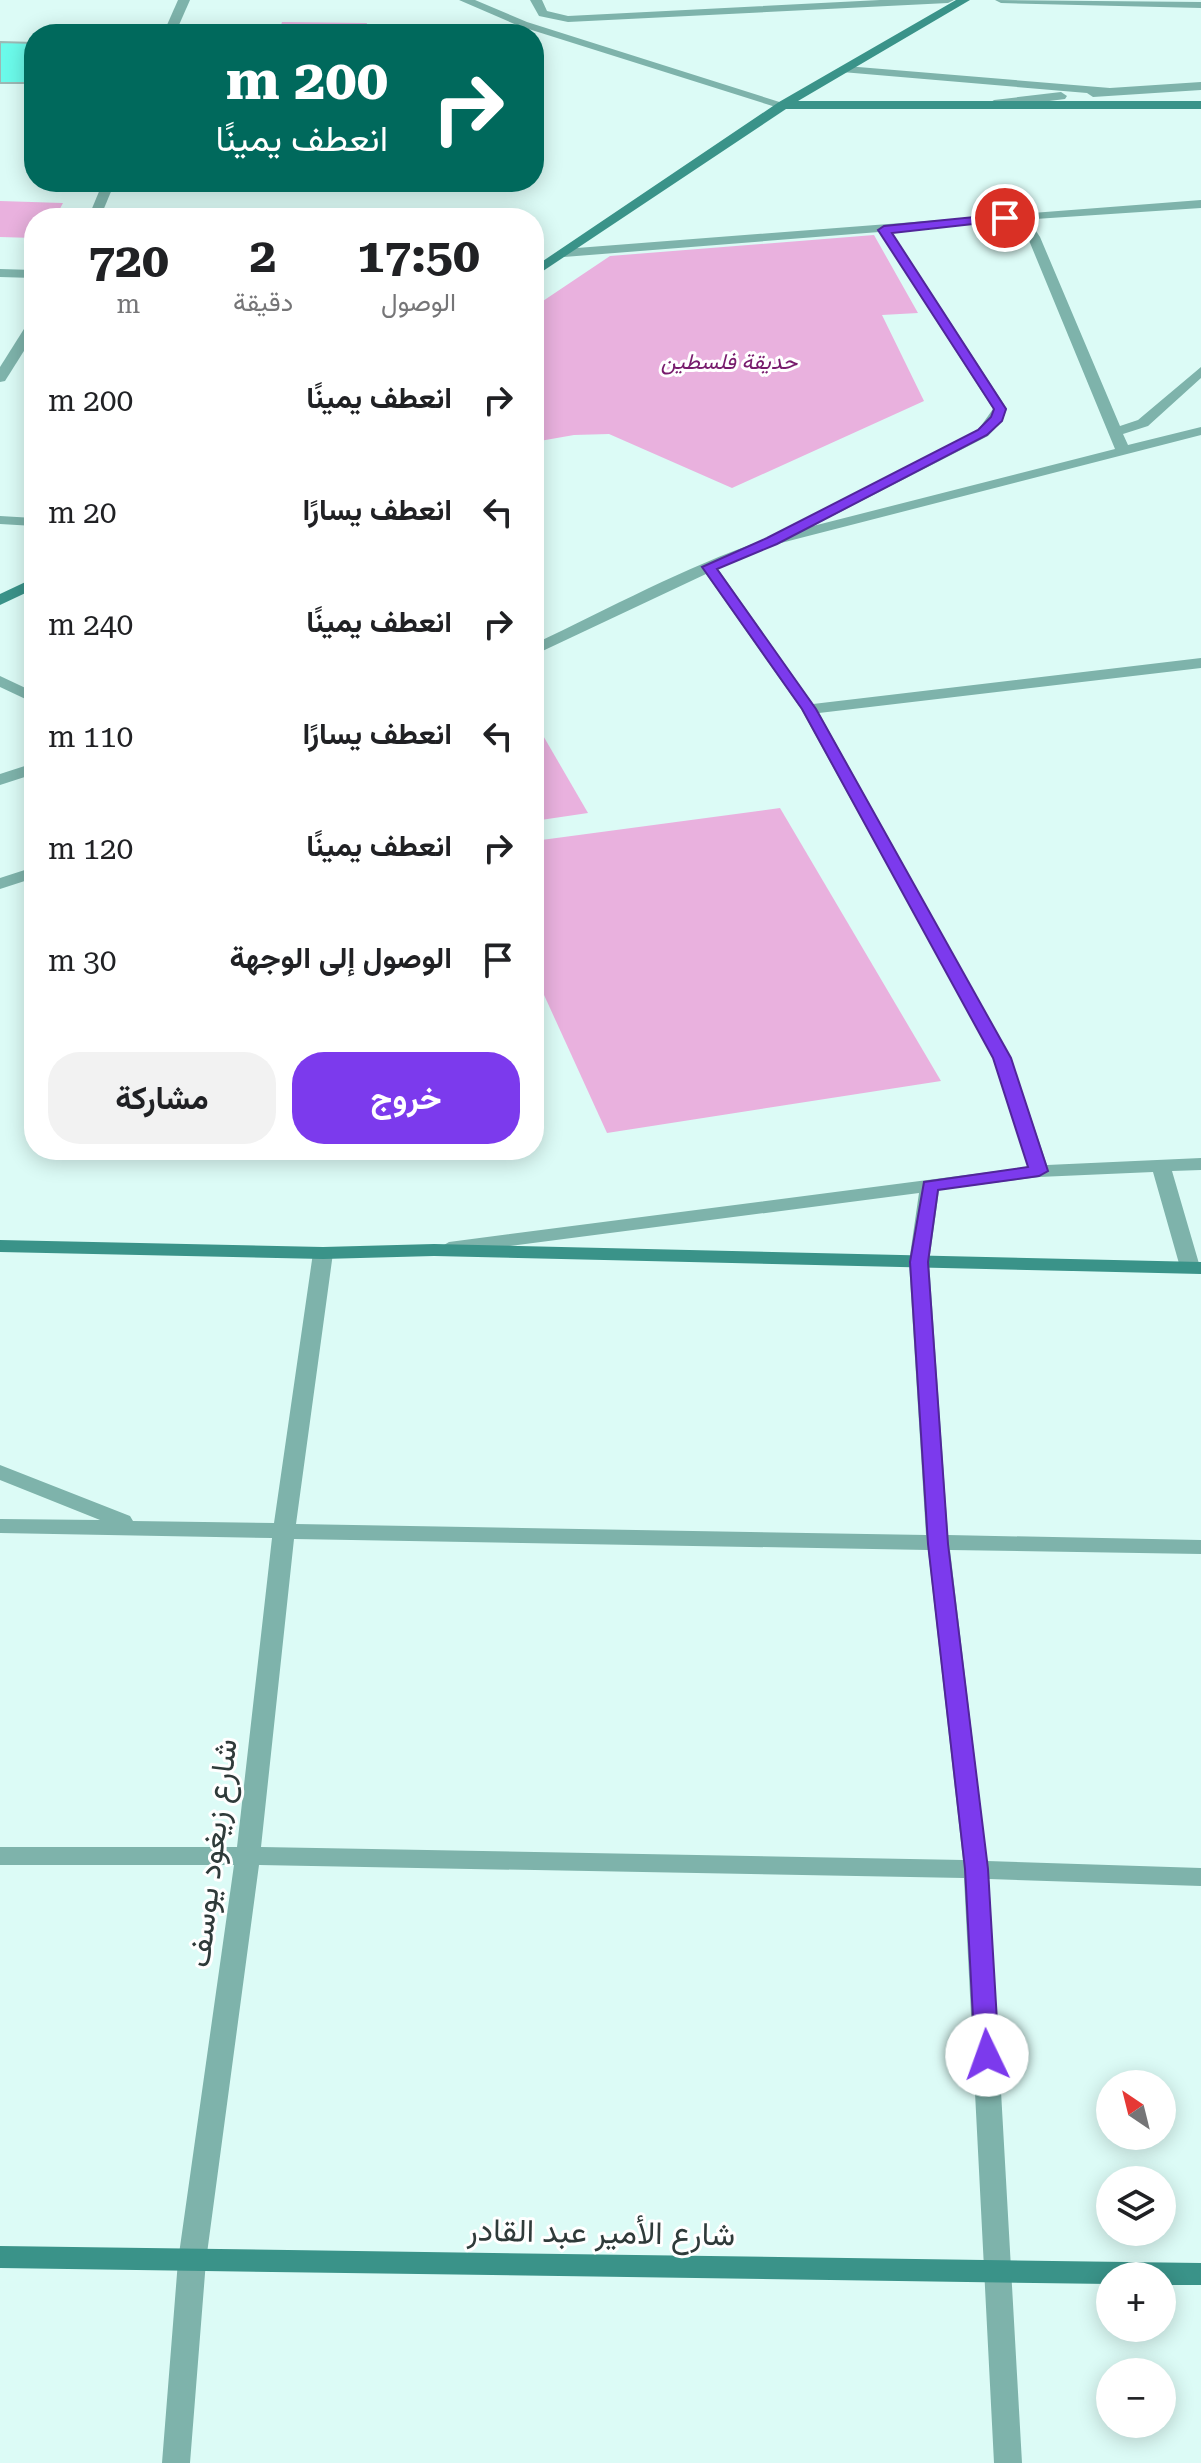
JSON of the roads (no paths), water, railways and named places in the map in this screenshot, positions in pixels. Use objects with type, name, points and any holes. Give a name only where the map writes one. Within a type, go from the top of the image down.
[{"type":"main road","points":[[544,266],[783,105],[964,0]]},
{"type":"main road","points":[[783,105],[1201,105]]},
{"type":"main road","points":[[0,600],[24,588]]},
{"type":"main road","points":[[0,1246],[323,1253],[434,1250],[1196,1267]]},
{"type":"main road","name":"شارع الأمير عبد القادر","points":[[0,2257],[1201,2274]]},
{"type":"street","points":[[173,24],[184,0]]},
{"type":"street","points":[[465,0],[523,24]]},
{"type":"street","points":[[536,0],[539,11],[552,18],[948,0]]},
{"type":"street","points":[[650,0],[656,15]]},
{"type":"street","points":[[1001,0],[1148,1],[1201,5]]},
{"type":"street","points":[[544,31],[783,105]]},
{"type":"street","points":[[846,70],[1107,91]]},
{"type":"street","points":[[986,105],[1107,91],[1201,86]]},
{"type":"street","points":[[564,253],[1201,204]]},
{"type":"street","points":[[1005,218],[1027,228],[1034,237],[1123,451]]},
{"type":"street","points":[[544,645],[709,567],[772,541],[983,433],[997,418],[1000,409],[884,230]]},
{"type":"street","points":[[0,273],[24,274]]},
{"type":"street","points":[[0,378],[24,340]]},
{"type":"street","points":[[1116,432],[1143,423],[1201,371]]},
{"type":"street","points":[[772,541],[1123,451],[1197,437]]},
{"type":"street","points":[[0,520],[24,521]]},
{"type":"street","points":[[709,567],[809,709],[1002,1058],[1039,1171]]},
{"type":"street","points":[[809,709],[1201,663]]},
{"type":"street","points":[[0,681],[24,693]]},
{"type":"street","points":[[0,780],[24,772]]},
{"type":"street","points":[[1,881],[24,875]]},
{"type":"street","points":[[434,1250],[1039,1171],[1201,1164]]},
{"type":"street","points":[[1161,1166],[1196,1267]]},
{"type":"street","points":[[930,1186],[919,1262],[938,1544],[976,1869],[1008,2463]]},
{"type":"street","name":"شارع زيغود يوسف","points":[[176,2463],[192,2261],[248,1855],[284,1531],[323,1253]]},
{"type":"street","points":[[0,1472],[134,1526]]},
{"type":"street","points":[[0,1526],[1201,1547]]},
{"type":"street","points":[[0,1856],[248,1855],[976,1869],[1201,1877]]},
{"type":"park label","name":"حديقة فلسطين","points":[[729,361]]}]
